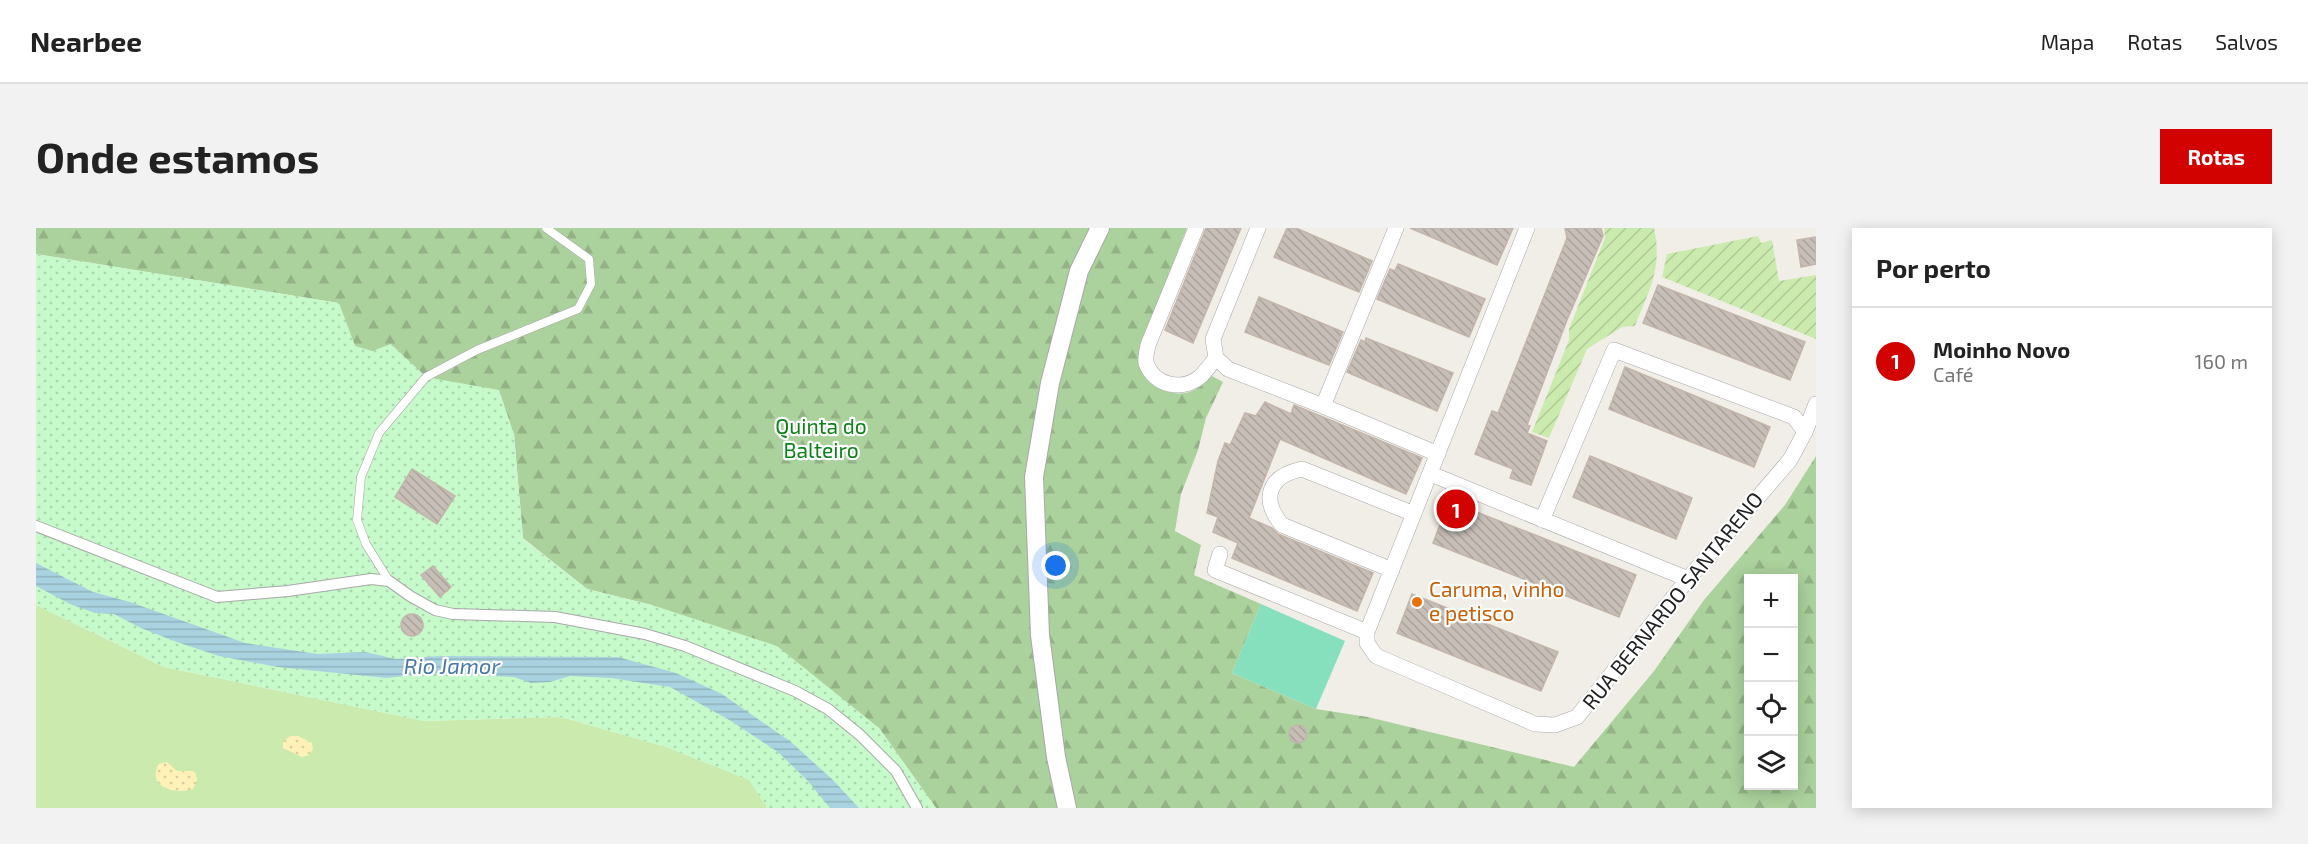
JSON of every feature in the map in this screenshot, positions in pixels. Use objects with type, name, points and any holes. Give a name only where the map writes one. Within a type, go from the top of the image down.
[{"type":"street","points":[[1066,808],[1056,757],[1040,635],[1034,477],[1053,371],[1079,271],[1100,228]]},
{"type":"street","points":[[1196,228],[1148,345],[1145,361],[1152,375],[1168,385],[1185,384],[1200,377],[1216,358]]},
{"type":"street","points":[[1258,228],[1213,339],[1216,358],[1228,369],[1323,405],[1438,454]]},
{"type":"street","points":[[1323,405],[1396,228]]},
{"type":"street","points":[[1220,554],[1215,570],[1367,632],[1527,228]]},
{"type":"street","points":[[1542,520],[1614,350],[1794,417],[1805,432]]},
{"type":"street","name":"RUA BERNARDO SANTARENO","points":[[1367,632],[1368,643],[1376,656],[1535,724],[1555,725],[1577,717],[1688,579],[1790,460],[1805,432],[1816,404]]},
{"type":"street","points":[[1392,570],[1282,525],[1273,514],[1270,504],[1272,490],[1276,480],[1288,472],[1302,469],[1414,514]]},
{"type":"street","points":[[1431,474],[1688,579]]},
{"type":"street","points":[[36,526],[217,597],[288,591],[371,579],[389,581],[435,610],[453,614],[555,617],[655,637],[685,646],[795,691],[828,709],[860,735],[896,771],[917,808]]},
{"type":"lane","points":[[389,581],[366,544],[357,520],[361,477],[379,432],[426,376],[477,350],[578,309],[591,284],[589,259],[546,228]]},
{"type":"green space","name":"Quinta do Balteiro","points":[[36,228],[1187,228],[1144,338],[1147,378],[1164,390],[1180,394],[1196,389],[1212,376],[1223,382],[1206,418],[1198,450],[1181,494],[1175,531],[1201,545],[1194,575],[1261,604],[1232,673],[1316,709],[1368,717],[1574,767],[1654,671],[1704,600],[1785,505],[1816,456],[1816,808],[936,808],[879,728],[652,605],[587,589],[523,538],[514,434],[426,377],[415,367],[355,346],[338,303],[36,254]]},
{"type":"green space","points":[[1604,228],[1654,228],[1657,255],[1650,290],[1635,326],[1622,327],[1587,349],[1549,438],[1532,432],[1569,340],[1569,329],[1605,238]]},
{"type":"green space","points":[[1758,236],[1761,243],[1772,240],[1779,281],[1816,275],[1816,339],[1662,277],[1667,254]]},
{"type":"green space","points":[[36,254],[339,303],[355,346],[372,351],[391,344],[426,377],[499,390],[514,434],[523,539],[587,589],[652,605],[777,646],[879,728],[936,808],[767,808],[749,780],[666,747],[561,717],[424,721],[164,667],[36,605]]},
{"type":"green space","points":[[1261,604],[1345,641],[1316,709],[1232,673]]},
{"type":"green space","points":[[36,605],[164,667],[424,721],[561,717],[666,747],[750,780],[767,808],[36,808]]},
{"type":"sand","points":[[290,736],[298,736],[312,743],[313,749],[309,755],[302,757],[283,748],[283,742]]},
{"type":"sand","points":[[167,762],[177,771],[195,771],[197,780],[193,789],[171,790],[159,783],[156,772],[159,764]]},
{"type":"water","name":"Rio Jamor","points":[[36,563],[93,592],[130,602],[245,643],[317,654],[365,652],[396,659],[440,656],[618,657],[676,673],[722,694],[791,742],[833,780],[859,808],[830,808],[807,780],[778,752],[731,721],[670,687],[611,678],[570,676],[550,682],[531,683],[514,677],[427,673],[387,678],[278,667],[219,656],[141,628],[114,614],[95,613],[70,604],[36,586]]},
{"type":"building","points":[[1206,228],[1241,228],[1193,343],[1165,330]]},
{"type":"building","points":[[1287,228],[1296,228],[1372,261],[1359,292],[1274,257]]},
{"type":"building","points":[[1410,228],[1513,228],[1497,265]]},
{"type":"building","points":[[1565,228],[1601,228],[1603,236],[1567,320],[1527,425],[1530,426],[1527,433],[1547,441],[1531,485],[1510,478],[1513,469],[1475,454],[1492,411],[1498,413],[1567,238]]},
{"type":"building","points":[[1816,237],[1816,264],[1801,267],[1797,240]]},
{"type":"building","points":[[1398,264],[1485,299],[1469,337],[1377,299],[1390,269],[1395,271]]},
{"type":"building","points":[[1658,285],[1805,342],[1790,380],[1643,323]]},
{"type":"building","points":[[1259,297],[1343,332],[1329,365],[1245,332]]},
{"type":"building","points":[[1366,338],[1453,373],[1437,411],[1347,372],[1361,340],[1365,342]]},
{"type":"building","points":[[1625,367],[1770,427],[1754,467],[1609,409]]},
{"type":"building","points":[[1265,402],[1291,414],[1294,405],[1422,458],[1406,494],[1280,439],[1249,518],[1272,528],[1278,534],[1373,573],[1357,611],[1232,558],[1238,543],[1213,532],[1218,517],[1207,513],[1218,461],[1225,443],[1230,445],[1245,413],[1256,416]]},
{"type":"building","points":[[1590,456],[1692,498],[1676,539],[1573,497]]},
{"type":"building","points":[[412,469],[455,496],[437,524],[395,497]]},
{"type":"building","points":[[1449,501],[1636,575],[1619,617],[1433,543]]},
{"type":"building","points":[[433,566],[451,587],[440,597],[421,575]]},
{"type":"building","points":[[1412,594],[1558,652],[1541,691],[1397,633]]},
{"type":"building","points":[[412,614],[420,617],[423,625],[420,633],[412,636],[404,633],[401,625],[404,617]]},
{"type":"building","points":[[1298,725],[1304,728],[1307,734],[1304,740],[1298,743],[1292,740],[1289,734],[1292,728]]},
{"type":"place","name":"Moinho Novo","points":[[1456,509]]},
{"type":"place","name":"Caruma, vinho e petisco","points":[[1417,602]]}]
